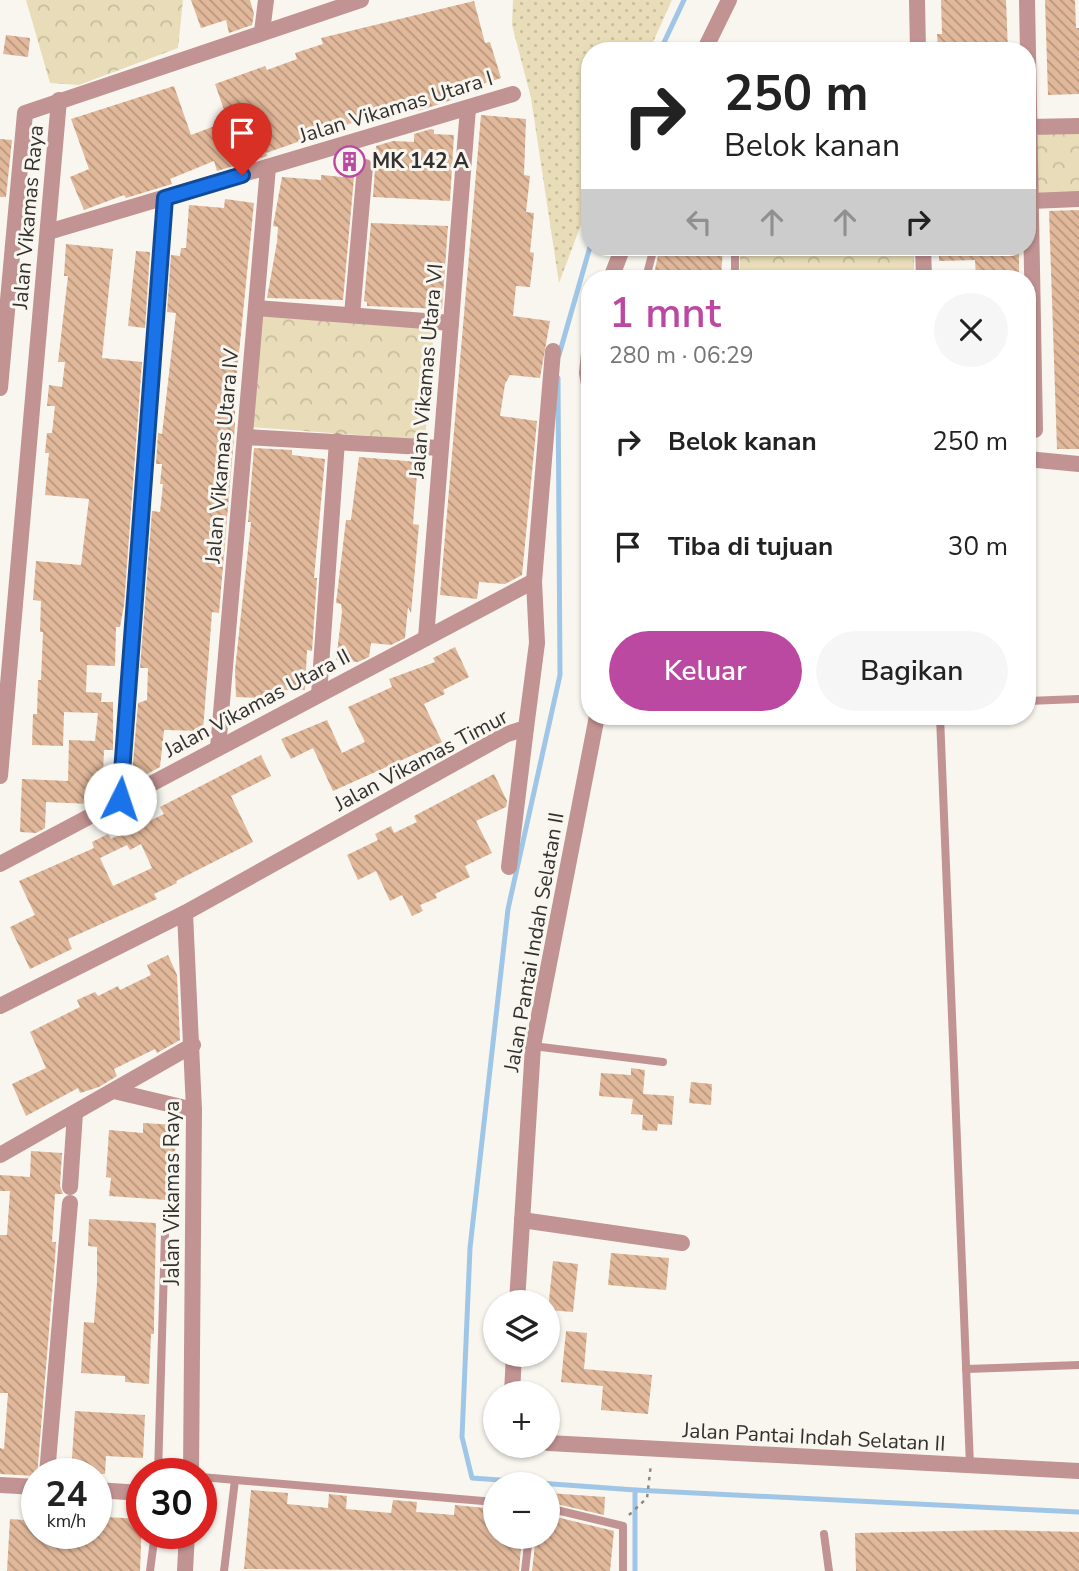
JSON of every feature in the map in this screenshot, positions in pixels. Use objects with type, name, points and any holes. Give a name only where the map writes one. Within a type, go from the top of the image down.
[{"type":"street","points":[[262,32],[266,0]]},
{"type":"street","points":[[56,101],[361,0]]},
{"type":"street","points":[[709,42],[729,0]]},
{"type":"street","points":[[917,0],[918,42]]},
{"type":"street","points":[[1027,0],[1028,42]]},
{"type":"street","name":"Jalan Vikamas Utara I","points":[[48,232],[513,94]]},
{"type":"street","name":"Jalan Vikamas Raya","points":[[0,388],[7,247],[23,116],[56,101],[48,232],[0,776]]},
{"type":"street","name":"Jalan Vikamas Utara VI","points":[[426,638],[468,108]]},
{"type":"street","points":[[1036,127],[1079,126]]},
{"type":"street","name":"Jalan Vikamas Utara IV","points":[[218,748],[268,167]]},
{"type":"street","points":[[352,315],[365,167]]},
{"type":"street","points":[[120,799],[165,198]]},
{"type":"street","points":[[1036,201],[1079,199]]},
{"type":"street","points":[[256,308],[451,323]]},
{"type":"street","name":"Jalan Vikamas Timur","points":[[0,1006],[185,913],[508,734],[526,728],[537,643],[534,580],[553,351]]},
{"type":"street","points":[[245,437],[440,448]]},
{"type":"street","points":[[319,694],[337,441]]},
{"type":"street","points":[[1036,460],[1079,464]]},
{"type":"street","name":"Jalan Vikamas Utara II","points":[[0,864],[534,580]]},
{"type":"street","name":"Jalan Pantai Indah Selatan II","points":[[518,1290],[533,1046],[595,725]]},
{"type":"street","points":[[509,867],[526,728]]},
{"type":"street","name":"Jalan Vikamas Raya","points":[[185,913],[194,1110],[191,1458]]},
{"type":"street","points":[[0,1155],[193,1045]]},
{"type":"street","points":[[114,1090],[194,1110]]},
{"type":"street","points":[[48,1458],[75,1113]]},
{"type":"street","points":[[522,1220],[682,1243]]},
{"type":"street","name":"Jalan Pantai Indah Selatan II","points":[[560,1444],[1079,1471]]},
{"type":"street","points":[[0,1485],[21,1486]]},
{"type":"street","points":[[186,1571],[187,1549]]},
{"type":"lane","points":[[1036,701],[1079,699]]},
{"type":"lane","points":[[940,725],[970,1466]]},
{"type":"lane","points":[[533,1046],[663,1062]]},
{"type":"lane","points":[[158,1458],[164,1233]]},
{"type":"lane","points":[[966,1369],[1079,1365]]},
{"type":"lane","points":[[217,1478],[483,1501]]},
{"type":"lane","points":[[225,1571],[235,1480]]},
{"type":"lane","points":[[560,1511],[623,1527],[622,1571]]},
{"type":"lane","points":[[824,1534],[829,1571]]},
{"type":"lane","points":[[150,1571],[153,1549]]},
{"type":"lane","points":[[525,1571],[528,1549]]},
{"type":"path","points":[[624,1519],[647,1497],[649,1480]]},
{"type":"green space","points":[[26,0],[183,0],[178,48],[79,85],[50,83]]},
{"type":"green space","points":[[513,0],[672,0],[653,42],[581,42],[581,225],[559,283],[531,98],[512,25]]},
{"type":"green space","points":[[1079,129],[1079,196],[1036,197],[1036,135]]},
{"type":"green space","points":[[740,256],[914,256],[914,270],[740,270]]},
{"type":"green space","points":[[257,314],[434,327],[425,440],[249,427]]},
{"type":"building","points":[[191,0],[250,0],[254,14],[252,25],[229,33],[226,20],[201,28]]},
{"type":"building","points":[[941,0],[1006,0],[1008,42],[937,42],[937,34],[942,34]]},
{"type":"building","points":[[1045,0],[1075,0],[1076,28],[1079,28],[1079,94],[1048,95]]},
{"type":"building","points":[[474,1],[485,43],[490,42],[501,78],[468,89],[470,94],[418,111],[417,104],[407,107],[406,104],[266,153],[267,156],[217,171],[214,161],[170,179],[172,184],[126,198],[124,195],[84,210],[70,177],[89,169],[71,119],[174,86],[191,135],[228,121],[215,84],[265,66],[267,70],[297,59],[295,53],[323,44],[321,38]]},
{"type":"building","points":[[6,35],[30,38],[28,57],[3,54]]},
{"type":"building","points":[[481,115],[526,119],[524,175],[530,176],[526,212],[534,213],[530,252],[534,253],[530,287],[516,286],[513,316],[550,321],[540,378],[510,375],[505,384],[500,416],[537,421],[522,575],[505,584],[479,582],[477,599],[440,595]]},
{"type":"building","points":[[431,129],[434,134],[454,135],[450,201],[373,197],[375,168],[372,159],[375,160],[376,146],[393,141],[414,142],[414,134]]},
{"type":"building","points":[[0,139],[12,140],[6,197],[0,197]]},
{"type":"building","points":[[344,157],[359,158],[355,166],[343,300],[267,298],[277,242],[278,227],[273,226],[282,177],[321,180],[321,175],[343,177]]},
{"type":"building","points":[[225,199],[254,203],[235,393],[235,425],[219,613],[212,612],[203,731],[164,730],[160,767],[145,775],[132,775],[138,703],[147,700],[148,668],[140,668],[152,511],[160,512],[163,484],[160,484],[162,464],[156,464],[158,433],[162,434],[176,313],[167,312],[171,255],[180,256],[181,248],[186,248],[189,205],[224,208]]},
{"type":"building","points":[[1079,210],[1079,449],[1057,449],[1049,211]]},
{"type":"building","points":[[371,223],[448,226],[442,309],[367,306],[364,301]]},
{"type":"building","points":[[66,244],[113,249],[102,358],[142,362],[124,605],[120,627],[116,627],[115,666],[87,665],[86,692],[102,693],[101,702],[113,702],[113,750],[104,750],[102,798],[90,804],[46,802],[45,828],[36,833],[20,832],[22,779],[68,781],[69,740],[95,741],[98,713],[64,712],[63,746],[32,745],[33,714],[37,714],[38,680],[41,680],[43,632],[40,632],[41,601],[33,600],[36,561],[81,565],[89,499],[45,495],[49,453],[45,453],[47,433],[52,433],[55,406],[47,406],[49,385],[62,387],[65,362],[58,362],[68,276],[64,276]]},
{"type":"building","points":[[136,251],[150,252],[145,328],[128,326]]},
{"type":"building","points":[[658,256],[722,256],[722,270],[655,270]]},
{"type":"building","points":[[939,256],[1019,256],[1019,270],[976,270],[975,260],[939,261]]},
{"type":"building","points":[[254,448],[292,450],[292,455],[325,459],[314,578],[317,578],[312,651],[307,650],[305,690],[265,690],[264,698],[236,697],[235,670],[251,522],[248,522]]},
{"type":"building","points":[[359,457],[418,462],[413,524],[419,525],[411,613],[408,607],[405,638],[391,645],[371,643],[369,657],[358,662],[336,660],[342,612],[341,604],[336,603],[346,520],[351,520]]},
{"type":"building","points":[[455,647],[469,677],[443,690],[445,694],[424,704],[442,742],[333,791],[313,748],[291,759],[281,739],[327,720],[342,753],[365,742],[348,707],[392,687],[389,679],[435,662],[433,658]]},
{"type":"building","points":[[261,755],[271,776],[231,796],[253,842],[154,894],[157,899],[68,939],[72,949],[30,969],[10,927],[35,915],[19,881],[94,848],[92,842],[108,834],[111,839],[164,814],[160,807]],"holes":[[[141,844],[152,868],[113,886],[100,858],[127,845],[130,850]]]},
{"type":"building","points":[[494,774],[507,801],[506,807],[476,821],[492,853],[465,866],[470,877],[435,894],[437,898],[420,905],[423,911],[412,916],[402,895],[390,901],[376,871],[358,880],[347,855],[378,840],[375,834],[391,826],[394,833],[417,822],[414,816]]},
{"type":"building","points":[[168,955],[177,975],[180,1040],[157,1053],[155,1049],[114,1069],[117,1076],[99,1087],[80,1093],[78,1088],[26,1116],[12,1084],[46,1068],[30,1032],[80,1007],[77,1000],[95,992],[98,996],[118,986],[120,990],[151,975],[147,965]]},
{"type":"building","points":[[631,1068],[645,1070],[643,1094],[674,1096],[672,1125],[658,1124],[657,1131],[642,1130],[643,1115],[631,1114],[633,1099],[599,1096],[601,1073],[631,1075]]},
{"type":"building","points":[[691,1082],[712,1084],[711,1105],[689,1103]]},
{"type":"building","points":[[143,1123],[177,1125],[174,1168],[170,1167],[167,1200],[109,1196],[111,1178],[106,1177],[109,1130],[143,1133]]},
{"type":"building","points":[[31,1151],[62,1153],[60,1186],[63,1194],[55,1194],[52,1242],[56,1242],[55,1258],[38,1458],[21,1458],[21,1475],[0,1474],[0,1448],[4,1449],[8,1393],[0,1393],[0,1235],[7,1235],[10,1191],[0,1191],[0,1175],[30,1177]]},
{"type":"building","points":[[89,1219],[156,1223],[154,1334],[151,1334],[149,1384],[125,1382],[125,1376],[81,1373],[84,1322],[94,1323],[97,1283],[97,1247],[88,1246]]},
{"type":"building","points":[[611,1253],[669,1258],[666,1290],[608,1285]]},
{"type":"building","points":[[553,1261],[578,1264],[573,1312],[560,1311],[560,1290],[550,1290]]},
{"type":"building","points":[[566,1331],[587,1333],[584,1369],[652,1375],[648,1414],[601,1410],[603,1386],[561,1382]]},
{"type":"building","points":[[75,1411],[145,1415],[143,1458],[72,1458]]},
{"type":"building","points":[[251,1490],[288,1493],[287,1504],[328,1508],[329,1494],[347,1496],[346,1509],[391,1513],[393,1500],[417,1502],[416,1512],[454,1515],[455,1505],[483,1508],[483,1549],[521,1549],[519,1571],[244,1569]]},
{"type":"building","points":[[560,1494],[605,1497],[604,1515],[560,1505]]},
{"type":"building","points":[[112,1517],[126,1518],[126,1549],[141,1549],[140,1571],[7,1571],[10,1519],[21,1520],[21,1549],[112,1549]]},
{"type":"building","points":[[560,1518],[614,1531],[610,1571],[532,1571],[535,1549],[560,1549]]},
{"type":"building","points":[[999,1530],[1079,1532],[1079,1571],[856,1571],[855,1533]]},
{"type":"waterway","points":[[664,42],[684,0]]},
{"type":"waterway","points":[[583,270],[587,256]]},
{"type":"waterway","points":[[559,355],[581,278]]},
{"type":"waterway","points":[[558,378],[560,675],[508,909],[470,1248],[462,1437],[472,1478],[635,1490],[635,1571]]},
{"type":"waterway","points":[[635,1490],[1079,1512]]},
{"type":"place","name":"MK 142 A","points":[[349,161]]},
{"type":"route","points":[[120,799],[165,198],[242,175]]}]
